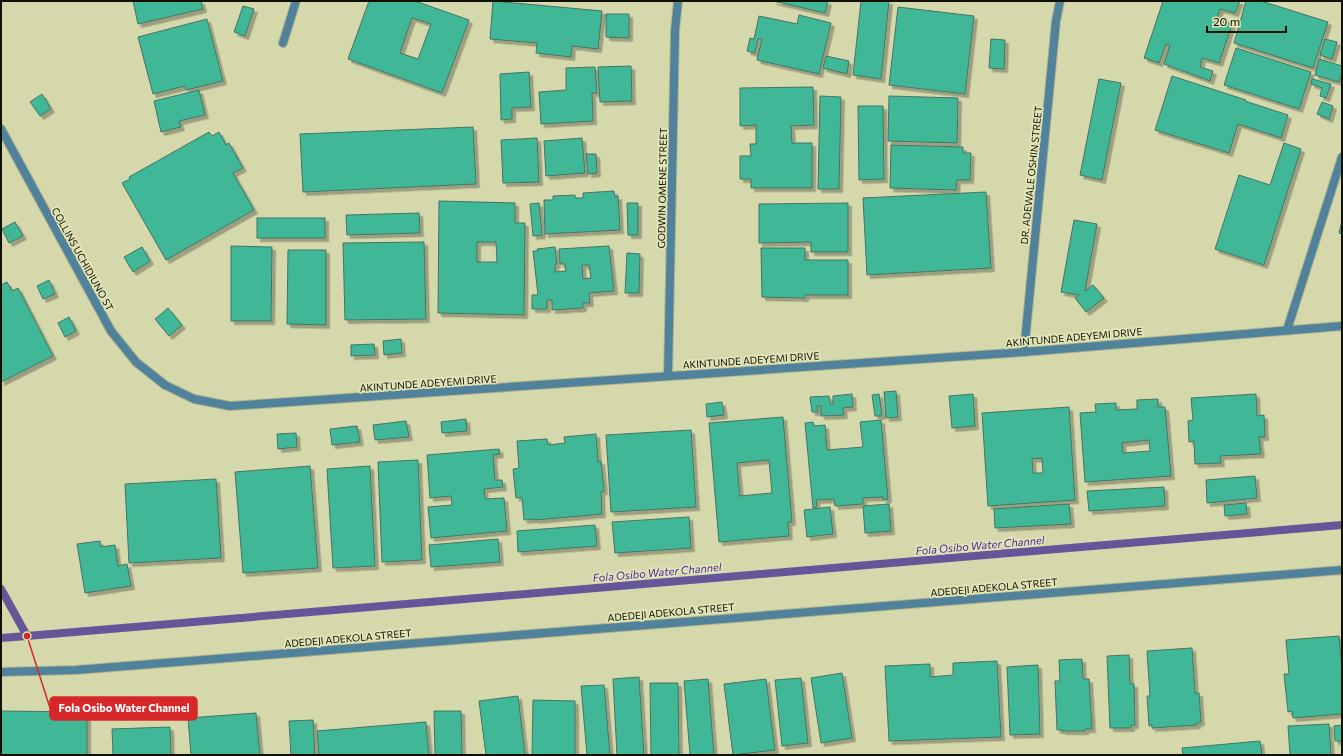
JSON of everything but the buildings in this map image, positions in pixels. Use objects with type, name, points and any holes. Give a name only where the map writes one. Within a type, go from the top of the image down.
[{"type":"street","points":[[284,43],[296,1]]},
{"type":"street","name":"GODWIN OMENE STREET","points":[[668,376],[675,31],[678,1]]},
{"type":"street","name":"DR. ADEWALE OSHIN STREET","points":[[1024,352],[1056,21],[1060,1]]},
{"type":"street","name":"COLLINS UCHIDIUNO ST","points":[[1,129],[111,331],[136,362],[165,385]]},
{"type":"street","points":[[1288,330],[1342,157]]},
{"type":"street","name":"AKINTUNDE ADEYEMI DRIVE","points":[[165,385],[194,399],[230,406],[1024,352],[1342,326]]},
{"type":"street","name":"ADEDEJI ADEKOLA STREET","points":[[1,672],[92,668],[1342,570]]},
{"type":"waterway","name":"Fola Osibo Water Channel","points":[[1,589],[27,636],[1342,525]]},
{"type":"waterway","points":[[1,638],[27,636]]},
{"type":"place","name":"Fola Osibo Water Channel","points":[[27,636]]}]
